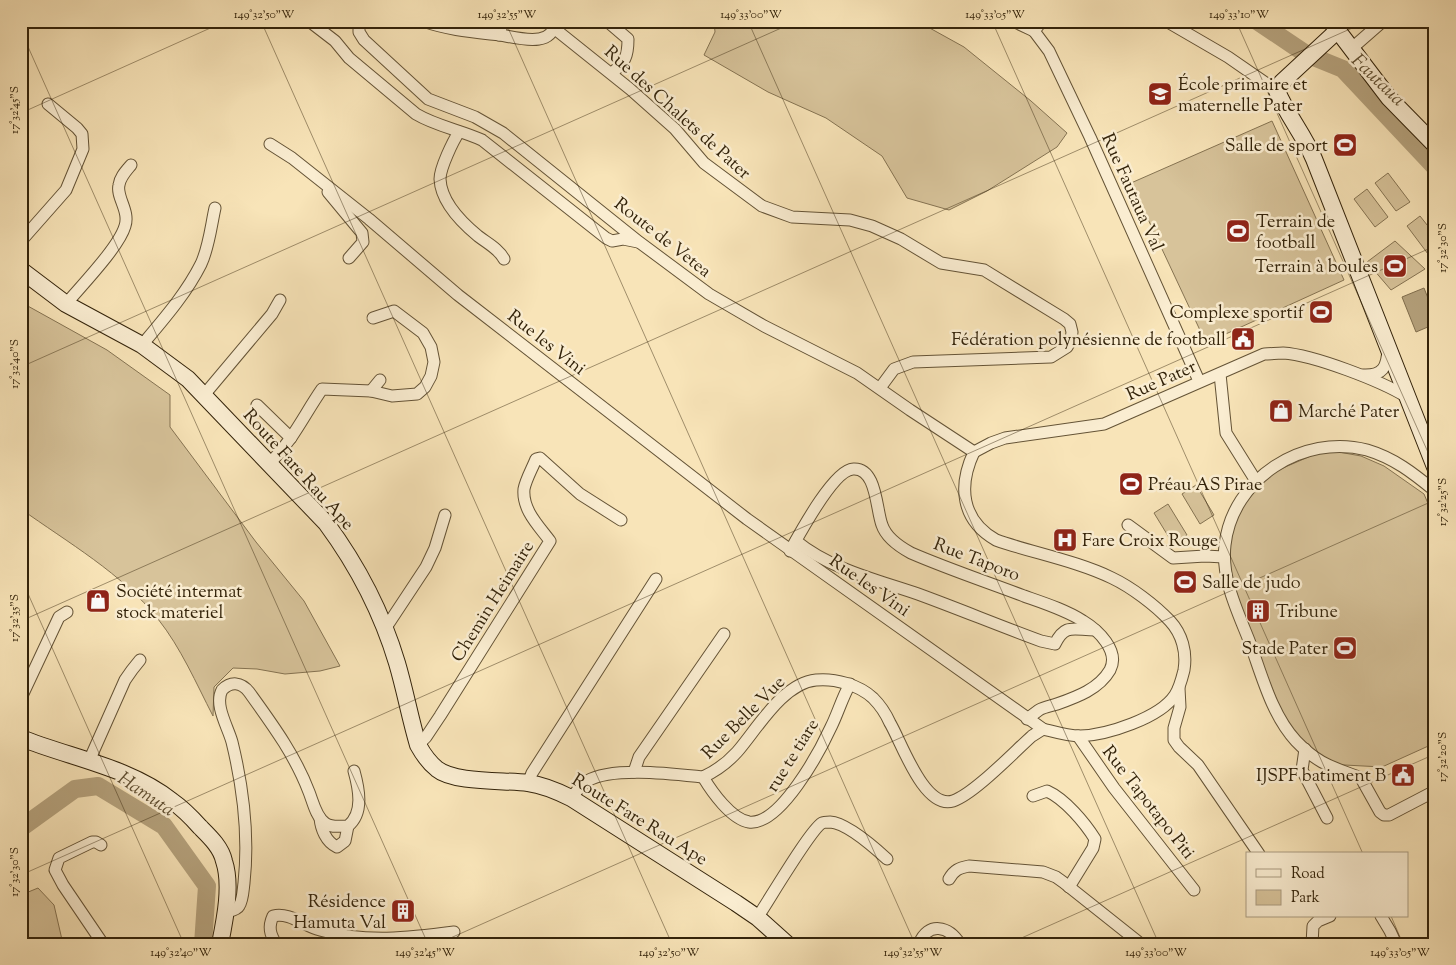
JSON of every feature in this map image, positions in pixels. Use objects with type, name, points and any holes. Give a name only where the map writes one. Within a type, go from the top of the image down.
[{"type":"main road","points":[[1433,141],[1389,98],[1334,26],[1325,42],[1282,82],[1277,91],[1285,109],[1312,153],[1435,467]]},
{"type":"main road","name":"Route Fare Rau Ape","points":[[21,270],[66,304],[142,345],[188,379],[270,462],[326,523],[339,540],[366,587],[385,629],[397,663],[418,745],[430,763],[448,775],[528,783],[542,786],[571,798],[757,918],[787,944]]},
{"type":"main road","points":[[21,738],[119,772],[172,800],[213,840],[224,858],[227,873],[226,912],[220,944]]},
{"type":"street","points":[[309,21],[335,42],[349,58],[416,114],[428,121],[482,140],[606,238],[612,241],[623,239],[639,242]]},
{"type":"street","name":"Route de Vetea","points":[[359,21],[359,32],[364,40],[428,99],[475,117],[503,133],[684,276],[727,305],[857,373],[918,416],[974,452]]},
{"type":"street","points":[[423,21],[464,32],[527,39],[546,37],[556,25]]},
{"type":"street","points":[[499,35],[503,21]]},
{"type":"street","points":[[607,21],[628,39],[627,57],[612,73]]},
{"type":"street","points":[[1013,21],[1034,31],[1042,21]]},
{"type":"street","points":[[1166,21],[1228,57],[1277,91]]},
{"type":"street","points":[[1351,49],[1383,21]]},
{"type":"street","name":"Rue des Chalets de Pater","points":[[556,25],[675,130],[704,163],[762,206],[792,217],[850,220],[872,226],[941,263],[984,270],[1070,324],[1071,340],[1067,347],[1051,357],[913,362],[894,370],[880,388]]},
{"type":"street","name":"Rue Fautaua Val","points":[[1034,31],[1049,51],[1090,137],[1199,381]]},
{"type":"street","points":[[21,241],[66,190],[83,149],[84,140],[78,128],[48,104]]},
{"type":"street","points":[[459,132],[451,144],[440,177],[442,189],[459,218],[499,252],[504,259]]},
{"type":"street","name":"Rue les Vini","points":[[270,144],[292,158],[369,219],[464,301],[667,458],[793,546],[1027,720],[1042,729],[1078,736],[1113,730],[1137,721],[1164,706],[1179,688],[1185,662],[1182,639],[1170,621],[1144,599],[1113,578],[1084,567],[996,540],[986,534],[977,526],[968,511],[965,487],[974,452]]},
{"type":"street","points":[[66,304],[98,266],[122,233],[126,224],[126,215],[119,193],[119,185],[122,176],[130,165]]},
{"type":"street","points":[[322,182],[333,199],[362,233],[363,242],[349,258]]},
{"type":"street","points":[[142,345],[179,299],[201,264],[215,208]]},
{"type":"street","points":[[204,395],[272,314],[280,300]]},
{"type":"street","points":[[270,462],[284,449],[322,388],[371,391],[392,396],[417,394],[425,387],[432,376],[434,362],[431,347],[423,332],[394,311],[373,318]]},
{"type":"street","points":[[1360,375],[1373,376],[1384,368],[1388,360],[1388,347]]},
{"type":"street","name":"Rue Pater","points":[[974,452],[1004,438],[1104,424],[1264,354],[1283,353],[1313,359],[1360,375],[1392,388],[1407,397]]},
{"type":"street","points":[[1220,374],[1226,433],[1256,481]]},
{"type":"street","points":[[371,391],[380,380]]},
{"type":"street","points":[[257,406],[291,438]]},
{"type":"street","points":[[1435,491],[1413,472],[1392,459],[1367,450],[1339,447],[1302,452],[1279,463],[1256,481],[1237,505],[1230,520],[1224,557],[1232,597],[1272,703],[1283,724],[1295,740],[1322,763],[1361,777],[1380,812],[1384,815],[1389,815],[1435,791]]},
{"type":"street","name":"Chemin Heimaire","points":[[418,745],[426,737],[445,708],[550,541],[530,514],[524,502],[524,488],[536,459],[540,458],[580,494],[621,520]]},
{"type":"street","name":"Rue Taporo","points":[[793,546],[817,505],[831,487],[848,470],[856,468],[863,471],[873,483],[882,525],[888,535],[909,552],[1083,621],[1103,638],[1112,655],[1112,662],[1104,678],[1085,693],[1040,710],[1027,720]]},
{"type":"street","points":[[385,629],[432,554],[445,515]]},
{"type":"street","points":[[1128,525],[1173,558],[1224,557]]},
{"type":"street","points":[[793,546],[853,572],[1055,644],[1060,634],[1065,630],[1095,630]]},
{"type":"street","points":[[528,783],[548,748],[656,580]]},
{"type":"street","points":[[21,698],[59,617],[66,612]]},
{"type":"street","points":[[634,772],[640,758],[724,634]]},
{"type":"street","points":[[89,761],[125,680],[140,660]]},
{"type":"street","name":"Rue Belle Vue","points":[[571,798],[586,782],[595,777],[634,772],[704,777],[725,764],[736,753],[780,700],[804,683],[816,680],[850,684],[873,698],[891,724],[911,768],[932,794],[946,802],[954,801],[967,793],[1042,729]]},
{"type":"street","points":[[226,912],[240,906],[243,894],[245,854],[242,800],[238,772],[232,741],[220,702],[220,694],[225,687],[232,684],[242,686],[278,733],[303,775],[328,840],[337,847],[345,841],[348,826],[355,820],[358,814],[358,786],[354,771]]},
{"type":"street","name":"rue te tiare","points":[[704,777],[724,805],[743,820],[751,822],[760,821],[769,817],[786,801],[812,761],[832,726],[850,684]]},
{"type":"street","points":[[1179,688],[1180,706],[1174,728],[1174,740],[1178,747],[1198,764],[1258,852]]},
{"type":"street","name":"Rue Tapotapo Piti","points":[[1078,736],[1114,788],[1194,890]]},
{"type":"street","points":[[1305,749],[1302,770],[1327,818]]},
{"type":"street","points":[[1034,796],[1047,791],[1050,793],[1073,812],[1095,839],[1092,848],[1069,887]]},
{"type":"street","points":[[320,818],[331,826],[348,826]]},
{"type":"street","points":[[757,918],[800,851],[822,823],[829,822],[842,826],[887,859]]},
{"type":"street","points":[[101,846],[96,842],[92,842],[59,858],[55,870],[62,885],[104,944]]},
{"type":"street","points":[[949,879],[953,872],[969,866],[1043,872],[1056,877],[1141,944]]},
{"type":"street","points":[[276,944],[270,932],[270,924],[273,916],[281,914],[320,930],[365,937],[392,938],[454,932]]},
{"type":"street","points":[[1312,944],[1313,926],[1325,918]]},
{"type":"street","points":[[1382,918],[1396,944]]},
{"type":"street","points":[[919,944],[922,938],[937,928],[951,932],[960,944]]},
{"type":"green space","points":[[714,21],[917,21],[964,47],[1067,133],[1057,147],[987,191],[949,210],[907,198],[882,156],[826,118],[768,92],[704,55],[715,32]]},
{"type":"green space","name":"Terrain de football","points":[[1272,121],[1344,280],[1206,343],[1131,183]]},
{"type":"green space","points":[[1388,173],[1410,202],[1396,211],[1375,183]]},
{"type":"green space","points":[[1367,189],[1388,217],[1375,227],[1354,199]]},
{"type":"green space","points":[[1420,216],[1435,235],[1435,249],[1428,254],[1407,226]]},
{"type":"green space","name":"Terrain à boules","points":[[1395,241],[1425,269],[1391,290],[1367,262]]},
{"type":"green space","points":[[21,301],[107,350],[170,395],[170,427],[256,542],[304,601],[340,666],[320,671],[285,674],[257,669],[233,668],[214,687],[213,716],[174,642],[144,603],[128,587],[94,560],[21,509]]},
{"type":"green space","name":"Stade Pater","points":[[1333,451],[1361,456],[1384,466],[1424,494],[1435,520],[1435,743],[1382,767],[1326,764],[1301,745],[1285,721],[1227,574],[1226,557],[1235,516],[1269,474],[1313,455]]},
{"type":"green space","points":[[1196,485],[1214,515],[1200,524],[1182,494]]},
{"type":"green space","points":[[1168,504],[1187,535],[1173,544],[1154,513]]},
{"type":"green space","points":[[38,888],[54,905],[63,944],[21,944],[21,895]]},
{"type":"shaded area","points":[[1424,288],[1435,316],[1435,324],[1416,332],[1402,297]]},
{"type":"waterway","name":"Fautaua","points":[[1257,21],[1306,54],[1343,69],[1435,167]]},
{"type":"waterway","name":"Hamuta","points":[[21,828],[75,789],[98,786],[164,826],[207,886],[203,944]]},
{"type":"place","name":"École primaire et maternelle Pater","points":[[1160,94]]},
{"type":"place","name":"Salle de sport","points":[[1345,145]]},
{"type":"place","name":"Terrain de football","points":[[1238,231]]},
{"type":"place","name":"Terrain à boules","points":[[1395,266]]},
{"type":"place","name":"Complexe sportif","points":[[1321,312]]},
{"type":"place","name":"Fédération polynésienne de football","points":[[1243,339]]},
{"type":"place","name":"Marché Pater","points":[[1281,411]]},
{"type":"place","name":"Préau AS Pirae","points":[[1131,484]]},
{"type":"place","name":"Fare Croix Rouge","points":[[1065,540]]},
{"type":"place","name":"Salle de judo","points":[[1185,582]]},
{"type":"place","name":"Société intermat stock materiel","points":[[98,601]]},
{"type":"place","name":"Tribune","points":[[1258,611]]},
{"type":"place","name":"Stade Pater","points":[[1345,648]]},
{"type":"place","name":"IJSPF batiment B","points":[[1403,775]]},
{"type":"place","name":"Résidence Hamuta Val","points":[[403,911]]}]
